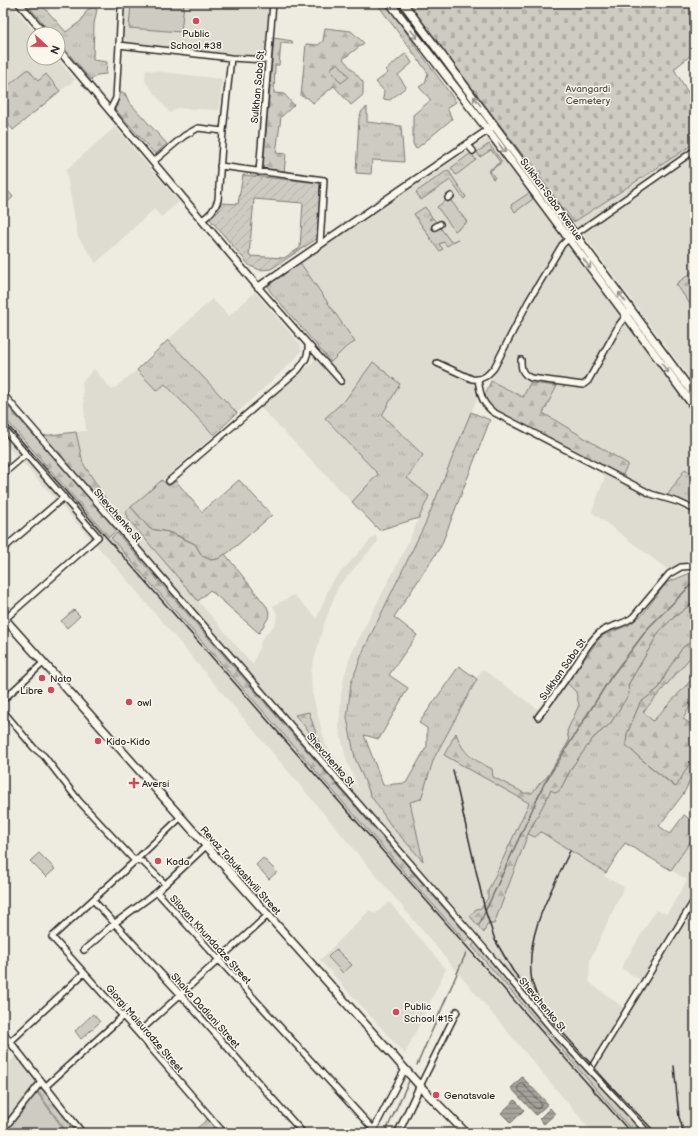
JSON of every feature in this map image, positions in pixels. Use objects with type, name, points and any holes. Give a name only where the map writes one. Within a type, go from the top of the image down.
[{"type":"main road","name":"Sulkhan-Saba Avenue","points":[[390,3],[488,130],[695,408]]},
{"type":"main road","name":"Sulkhan-Saba Avenue","points":[[403,3],[695,396]]},
{"type":"main road","name":"Revaz Tabukashvili Street","points":[[4,618],[420,1086],[466,1133]]},
{"type":"street","points":[[19,3],[38,26]]},
{"type":"street","points":[[110,110],[116,98],[121,8],[123,3]]},
{"type":"street","name":"Sulkhan Saba St","points":[[259,172],[273,3]]},
{"type":"street","points":[[119,45],[231,58],[268,60]]},
{"type":"street","points":[[66,58],[258,287],[341,381]]},
{"type":"street","points":[[202,220],[209,216],[216,207],[218,200],[223,131],[231,58]]},
{"type":"street","points":[[258,287],[494,125]]},
{"type":"street","points":[[153,162],[184,136],[198,128],[223,131]]},
{"type":"street","points":[[467,144],[473,151]]},
{"type":"street","points":[[437,363],[472,379],[478,380],[486,377],[494,368],[528,302],[562,245],[575,234],[695,150]]},
{"type":"street","points":[[220,166],[324,180],[320,244]]},
{"type":"street","points":[[521,360],[521,370],[524,374],[531,378],[583,385],[588,380],[619,325],[632,310]]},
{"type":"street","points":[[169,481],[298,370],[306,359],[308,344]]},
{"type":"street","points":[[478,380],[481,398],[486,406],[493,412],[651,494],[678,502],[695,510]]},
{"type":"street","name":"Shevchenko St","points":[[3,394],[474,937],[557,1035],[648,1133]]},
{"type":"street","points":[[3,428],[98,537],[4,618]]},
{"type":"street","points":[[3,474],[26,454]]},
{"type":"street","points":[[3,549],[64,497]]},
{"type":"street","name":"Sulkhan Saba St","points":[[538,717],[598,634],[605,629],[626,622],[633,617],[669,574],[681,567],[695,566]]},
{"type":"street","points":[[3,700],[43,663]]},
{"type":"street","name":"Silovan Khundadze Street","points":[[3,711],[34,748],[44,756],[79,801],[135,861],[143,862],[166,884],[157,892],[373,1131]]},
{"type":"street","points":[[93,900],[181,817]]},
{"type":"street","points":[[166,884],[206,846]]},
{"type":"street","points":[[84,950],[157,892]]},
{"type":"street","points":[[590,1070],[695,898]]},
{"type":"street","name":"Shalva Dadiani Street","points":[[93,900],[180,994],[303,1133]]},
{"type":"street","name":"Giorgi Maisuradze Street","points":[[93,900],[52,936],[138,1032],[224,1133]]},
{"type":"street","points":[[138,1032],[268,915]]},
{"type":"street","points":[[10,1042],[84,973]]},
{"type":"street","points":[[398,1133],[457,1012]]},
{"type":"street","points":[[3,1130],[43,1084],[123,1016]]},
{"type":"street","points":[[3,1033],[82,1133]]},
{"type":"street","points":[[373,1131],[405,1069]]},
{"type":"shaded area","points":[[3,3],[10,3],[29,26],[26,26],[26,66],[64,66],[75,80],[60,91],[46,74],[38,81],[3,90]]},
{"type":"shaded area","name":"Public School #38","points":[[125,3],[271,3],[267,54],[262,57],[134,45],[122,37]]},
{"type":"shaded area","points":[[146,70],[222,79],[219,110],[177,108],[170,113],[145,81]]},
{"type":"shaded area","points":[[115,127],[179,202],[161,217],[154,209],[96,263],[78,237],[66,170]]},
{"type":"shaded area","points":[[488,138],[563,238],[492,365],[486,371],[478,374],[474,382],[478,396],[426,522],[364,649],[351,683],[347,718],[355,758],[423,860],[410,801],[421,799],[434,758],[482,669],[539,710],[562,678],[576,692],[579,705],[569,741],[547,777],[532,793],[524,793],[493,777],[492,769],[469,756],[459,741],[456,733],[444,754],[529,803],[488,891],[488,898],[481,908],[485,932],[487,924],[494,924],[528,834],[535,837],[541,832],[606,873],[604,876],[624,887],[590,960],[589,982],[624,1008],[592,1060],[597,1065],[695,904],[695,1133],[644,1133],[587,1072],[474,943],[472,946],[635,1133],[593,1133],[116,567],[3,441],[3,416],[109,537],[122,525],[83,463],[76,432],[86,431],[82,382],[94,369],[112,390],[137,370],[157,391],[165,383],[214,435],[125,513],[129,520],[253,665],[262,639],[276,623],[277,614],[273,606],[294,595],[317,618],[331,583],[375,535],[378,541],[338,587],[324,624],[311,671],[312,693],[326,746],[359,790],[347,762],[339,728],[344,677],[351,654],[403,553],[429,496],[407,478],[423,455],[382,415],[373,362],[346,399],[325,418],[378,474],[352,502],[260,407],[313,362],[318,347],[331,362],[346,347],[355,342],[299,261]],"holes":[[[117,533],[469,937],[467,941],[111,538]],[[309,712],[318,742],[296,715]]]},
{"type":"shaded area","points":[[695,143],[695,270],[676,284],[695,311],[695,385],[574,222]]},
{"type":"shaded area","points":[[566,244],[695,414],[695,468],[691,474],[685,469],[667,496],[654,492],[622,476],[628,464],[543,413],[557,387],[523,397],[491,381],[531,302]]},
{"type":"shaded area","points":[[255,292],[299,343],[301,351],[296,358],[237,413],[168,340],[212,299],[229,316]]},
{"type":"shaded area","points":[[606,474],[653,498],[669,503],[695,515],[695,562],[667,569],[592,512]]},
{"type":"shaded area","points":[[695,652],[695,676],[653,721],[643,712]]},
{"type":"shaded area","points":[[695,697],[695,727],[683,719]]},
{"type":"shaded area","points":[[695,835],[695,892],[642,981],[621,968],[656,910],[667,914],[687,880],[671,870]]},
{"type":"shaded area","name":"Public School #15","points":[[389,902],[446,969],[405,1054],[320,960],[370,910],[375,914]]},
{"type":"shaded area","points":[[18,1052],[41,1082],[3,1130],[3,1071]]},
{"type":"green space","points":[[26,3],[40,3],[61,26],[45,26]]},
{"type":"green space","points":[[131,3],[184,3],[181,32],[129,28]]},
{"type":"green space","points":[[385,3],[456,102],[447,108],[452,119],[416,149],[413,144],[413,115],[431,100],[419,87],[425,83],[428,73],[378,5]]},
{"type":"green space","name":"Avangardi Cemetery","points":[[407,3],[695,3],[695,52],[674,69],[695,104],[695,143],[574,222]]},
{"type":"green space","points":[[93,7],[97,9],[94,24],[93,60],[107,62],[106,74],[97,75],[91,80],[66,50],[66,32],[81,21],[87,10]]},
{"type":"green space","points":[[325,28],[351,31],[364,43],[343,59],[363,82],[363,95],[351,105],[334,86],[313,103],[308,98],[301,96],[306,44],[318,45],[323,41]]},
{"type":"green space","points":[[274,38],[292,41],[293,44],[281,43],[279,65],[275,65],[274,93],[284,94],[294,105],[281,117],[276,153],[286,154],[284,173],[263,170]]},
{"type":"green space","points":[[406,53],[412,63],[398,75],[406,87],[390,100],[383,99],[384,91],[376,82],[388,73],[386,70]]},
{"type":"green space","points":[[338,63],[349,77],[341,83],[330,69]]},
{"type":"green space","points":[[28,69],[38,81],[46,74],[60,91],[13,130],[3,118],[3,90]]},
{"type":"green space","points":[[120,93],[125,93],[129,102],[167,144],[155,154],[115,109],[119,101]]},
{"type":"green space","points":[[367,107],[367,122],[401,126],[404,162],[372,160],[371,174],[356,173],[359,118],[362,111]]},
{"type":"green space","points":[[489,144],[502,162],[490,171],[495,178],[493,179],[488,171],[500,162],[491,150],[480,157],[477,152]]},
{"type":"green space","points":[[471,153],[476,160],[456,175],[451,168]]},
{"type":"green space","points":[[448,170],[466,197],[464,199],[450,180],[421,200],[416,192]]},
{"type":"green space","points":[[243,175],[320,183],[318,238],[271,269],[260,270],[250,266],[209,218],[218,212],[221,203],[238,204]],"holes":[[[254,199],[303,203],[300,248],[284,258],[249,256]]]},
{"type":"green space","points":[[3,185],[13,197],[3,206]]},
{"type":"green space","points":[[529,193],[533,199],[515,212],[511,205]]},
{"type":"green space","points":[[449,198],[467,222],[455,231],[437,207]]},
{"type":"green space","points":[[425,207],[432,217],[429,219],[430,220],[433,218],[451,242],[458,239],[447,246],[444,242],[439,244],[443,249],[439,251],[414,214]]},
{"type":"green space","points":[[299,261],[355,342],[346,347],[331,362],[270,291],[268,286],[273,280]]},
{"type":"green space","points":[[695,270],[695,311],[676,284]]},
{"type":"green space","points":[[168,340],[237,413],[214,435],[165,384],[157,391],[137,370]]},
{"type":"green space","points":[[373,362],[400,384],[382,415],[423,455],[407,478],[429,496],[419,518],[379,530],[352,502],[378,474],[325,418],[346,399]]},
{"type":"green space","points":[[491,381],[523,397],[530,383],[557,386],[543,413],[628,464],[622,476],[495,411],[487,405],[485,395]]},
{"type":"green space","points":[[3,401],[36,438],[41,436],[76,432],[83,463],[122,525],[109,537],[3,416]]},
{"type":"green space","points":[[471,412],[490,420],[441,546],[394,617],[417,635],[389,675],[408,688],[379,739],[364,735],[383,785],[406,783],[427,746],[427,728],[419,723],[459,666],[477,679],[434,758],[421,799],[410,802],[423,861],[392,827],[371,796],[355,758],[347,718],[351,683],[364,649],[426,522]]},
{"type":"green space","points":[[695,468],[695,507],[679,499],[667,496],[685,469],[691,473]]},
{"type":"green space","points":[[162,480],[168,486],[176,481],[202,512],[239,480],[272,515],[229,552],[218,559],[211,560],[202,556],[195,544],[168,532],[150,529],[131,507]]},
{"type":"green space","points":[[131,507],[150,529],[168,532],[195,544],[202,556],[211,560],[218,559],[225,554],[267,607],[270,615],[259,633],[210,590],[198,601],[129,520],[125,512]]},
{"type":"green space","points":[[117,533],[469,937],[467,941],[465,941],[111,538]]},
{"type":"green space","points":[[695,571],[695,601],[672,619],[659,632],[628,685],[629,694],[610,724],[594,737],[572,767],[560,790],[556,793],[551,790],[528,834],[494,924],[487,924],[484,933],[470,916],[476,909],[481,908],[488,898],[488,891],[529,803],[444,755],[456,733],[462,747],[466,752],[474,759],[492,769],[493,777],[524,793],[532,793],[547,777],[569,741],[567,731],[579,705],[576,692],[567,683],[599,639],[604,635],[629,625],[643,614],[666,583]]},
{"type":"green space","points":[[695,601],[695,639],[683,648],[669,668],[659,688],[640,703],[627,734],[626,745],[675,787],[695,754],[695,770],[684,793],[659,826],[670,834],[684,815],[695,823],[695,835],[671,870],[625,843],[606,873],[541,832],[535,837],[528,834],[551,789],[560,790],[572,767],[594,737],[610,724],[628,694],[628,685],[659,632],[672,619]]},
{"type":"green space","points":[[74,610],[80,616],[67,628],[61,621]]},
{"type":"green space","points":[[695,639],[695,652],[643,712],[653,721],[695,676],[695,697],[683,719],[695,727],[695,754],[676,787],[626,745],[627,734],[640,703],[659,688],[669,668],[683,647]]},
{"type":"green space","points":[[309,712],[319,743],[295,715]]},
{"type":"green space","points":[[39,853],[55,869],[46,877],[30,861]]},
{"type":"green space","points":[[263,858],[277,872],[269,879],[256,865]]},
{"type":"green space","points":[[475,942],[587,1072],[644,1133],[635,1133],[628,1126],[472,946]]},
{"type":"green space","points":[[336,949],[352,965],[343,973],[328,957]]},
{"type":"green space","points":[[93,1014],[100,1022],[81,1039],[75,1031]]},
{"type":"green space","points":[[41,1082],[74,1123],[66,1131],[36,1089]]},
{"type":"green space","points":[[36,1091],[64,1130],[61,1133],[3,1133],[3,1131]]},
{"type":"green space","points":[[208,1119],[215,1126],[207,1133],[200,1133],[196,1129]]},
{"type":"water","points":[[522,1077],[548,1104],[536,1115],[511,1088]]},
{"type":"water","points":[[515,1100],[524,1110],[511,1123],[501,1113]]},
{"type":"water","points":[[550,1108],[555,1114],[544,1124],[539,1119]]},
{"type":"waterway","points":[[479,925],[544,784],[611,677],[649,627],[695,581]]},
{"type":"waterway","points":[[417,1065],[466,953]]},
{"type":"waterway","points":[[385,1133],[409,1081]]},
{"type":"railway","points":[[3,420],[631,1133]]},
{"type":"railway","points":[[453,770],[485,910],[495,940],[513,971],[555,1024],[608,1083],[656,1133]]},
{"type":"railway","points":[[540,1002],[532,982],[532,947],[535,931],[541,914],[570,851]]},
{"type":"railway","points":[[674,1066],[679,1117],[684,1133]]},
{"type":"place","name":"Public School #38","points":[[196,21]]},
{"type":"place","name":"Nato","points":[[42,678]]},
{"type":"place","name":"Libre","points":[[51,690]]},
{"type":"place","name":"owl","points":[[129,702]]},
{"type":"place","name":"Kido-Kido","points":[[98,741]]},
{"type":"place","name":"Aversi","points":[[134,783]]},
{"type":"place","name":"Koda","points":[[158,861]]},
{"type":"place","name":"Public School #15","points":[[396,1012]]},
{"type":"place","name":"Genatsvale","points":[[436,1095]]}]
